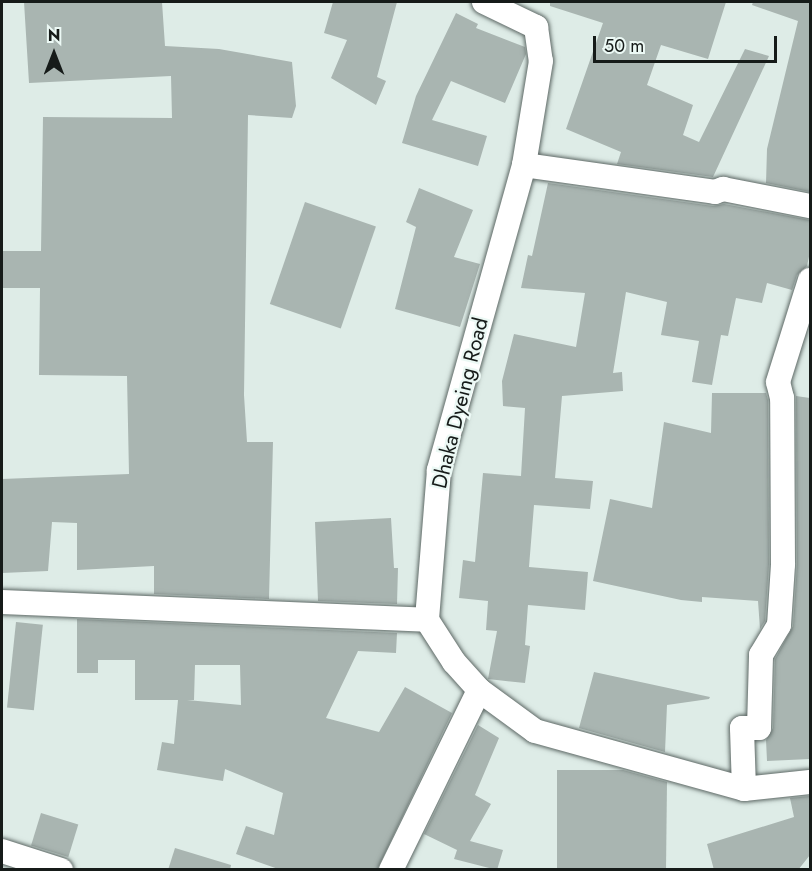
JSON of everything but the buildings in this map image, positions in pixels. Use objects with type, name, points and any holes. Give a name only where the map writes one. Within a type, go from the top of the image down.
[{"type":"street","name":"Dhaka Dyeing Road","points":[[427,620],[439,470],[524,165],[541,61],[536,27],[484,2]]},
{"type":"street","points":[[524,165],[715,192],[723,189],[810,206]]},
{"type":"street","points":[[744,789],[742,728],[759,728],[761,655],[779,625],[783,553],[782,398],[778,382],[810,280]]},
{"type":"street","points":[[2,602],[427,620],[454,662],[479,690],[535,731],[744,789],[810,782]]},
{"type":"street","points":[[391,870],[479,690]]},
{"type":"street","points":[[2,850],[61,870]]}]
